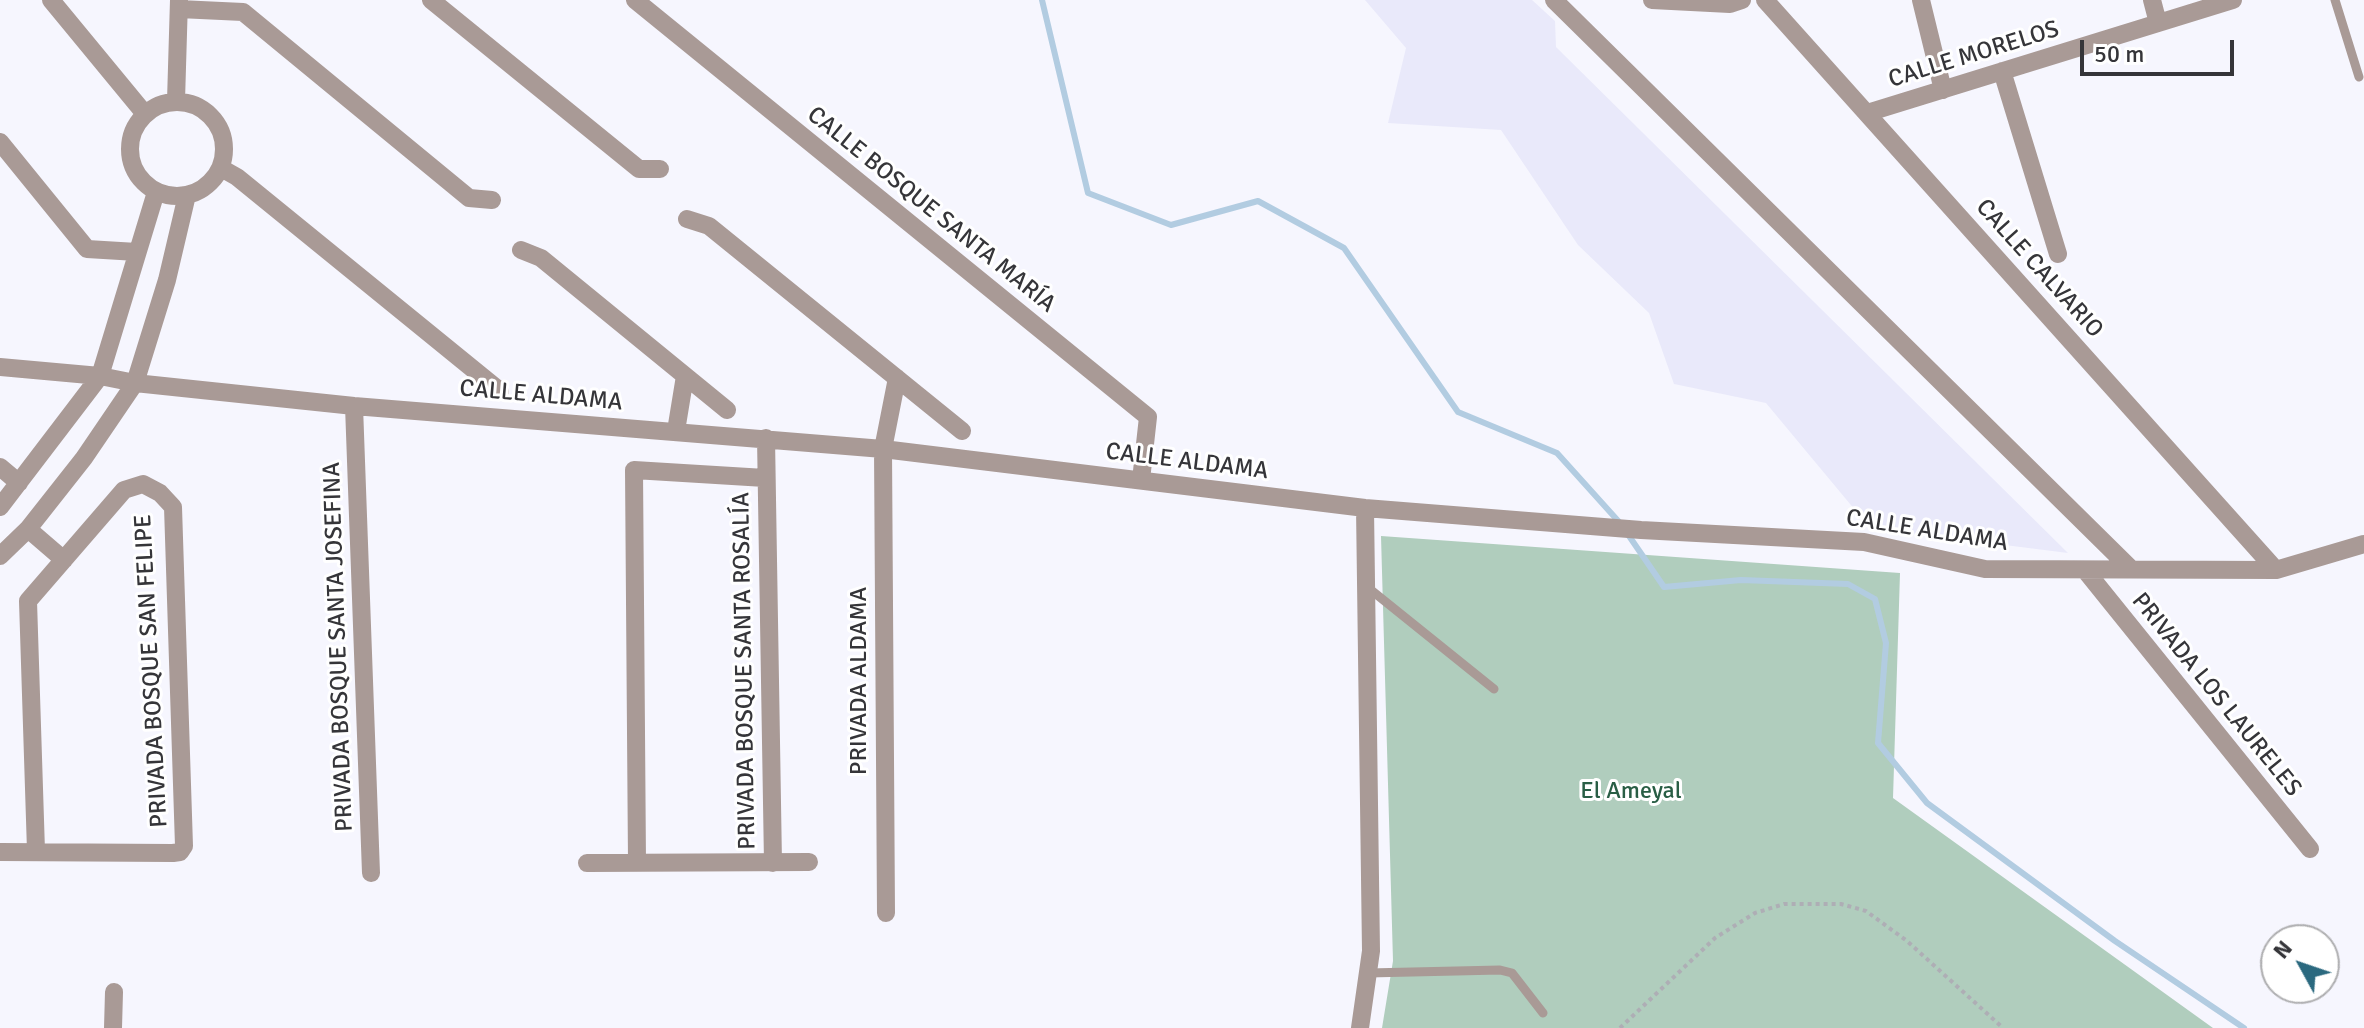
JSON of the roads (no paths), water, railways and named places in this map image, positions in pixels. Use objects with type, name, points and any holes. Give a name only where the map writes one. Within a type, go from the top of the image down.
[{"type":"street","points":[[51,0],[140,108]]},
{"type":"street","points":[[431,0],[639,169],[660,169]]},
{"type":"street","name":"CALLE BOSQUE SANTA MARÍA","points":[[635,0],[1148,417],[1141,480]]},
{"type":"street","points":[[1554,0],[2131,569]]},
{"type":"street","points":[[1652,0],[1730,4],[1742,0]]},
{"type":"street","name":"CALLE CALVARIO","points":[[1765,0],[2276,570]]},
{"type":"street","points":[[1921,0],[1943,90]]},
{"type":"street","points":[[2152,0],[2158,23]]},
{"type":"street","name":"CALLE MORELOS","points":[[1867,113],[2227,1]]},
{"type":"street","points":[[176,101],[179,4],[243,12],[469,198],[492,200]]},
{"type":"street","points":[[2002,71],[2058,254]]},
{"type":"street","points":[[140,108],[176,101],[194,104],[210,115],[221,130],[229,173],[500,391]]},
{"type":"street","points":[[140,108],[130,140],[130,156],[135,171],[156,192],[171,196],[187,195],[229,173]]},
{"type":"street","points":[[0,142],[87,249],[127,251]]},
{"type":"street","points":[[0,507],[100,376],[127,251],[156,192]]},
{"type":"street","points":[[0,556],[28,529],[84,458],[135,383],[167,280],[187,195]]},
{"type":"street","points":[[687,219],[709,226],[962,431]]},
{"type":"street","points":[[521,250],[541,258],[727,410]]},
{"type":"street","name":"CALLE ALDAMA","points":[[0,367],[100,376],[354,412],[676,431],[765,447],[883,449],[1365,508],[1608,528],[1864,542],[1985,569],[2276,570],[2364,544]]},
{"type":"street","points":[[676,431],[685,376]]},
{"type":"street","name":"PRIVADA ALDAMA","points":[[886,913],[883,449],[897,378]]},
{"type":"street","name":"PRIVADA BOSQUE SANTA JOSEFINA","points":[[354,412],[371,873]]},
{"type":"street","name":"PRIVADA BOSQUE SANTA ROSALÍA","points":[[765,447],[773,863]]},
{"type":"street","points":[[0,467],[19,483]]},
{"type":"street","name":"PRIVADA BOSQUE SANTA ROSALÍA","points":[[637,863],[634,470],[765,478]]},
{"type":"street","name":"PRIVADA BOSQUE SAN FELIPE","points":[[0,852],[173,853],[180,852],[184,846],[173,507],[160,493],[143,484],[124,490],[28,601],[36,851]]},
{"type":"street","points":[[1360,1028],[1371,951],[1365,508]]},
{"type":"street","points":[[28,529],[64,560]]},
{"type":"street","name":"PRIVADA LOS LAURELES","points":[[2085,570],[2310,849]]},
{"type":"street","name":"PRIVADA BOSQUE SANTA ROSALÍA","points":[[587,863],[809,862]]},
{"type":"street","points":[[113,1028],[114,992]]},
{"type":"lane","points":[[2335,0],[2359,77]]},
{"type":"lane","points":[[1366,586],[1494,689]]},
{"type":"lane","points":[[1368,973],[1500,970],[1512,973],[1543,1013]]},
{"type":"waterway","points":[[1042,0],[1088,193],[1171,225],[1258,201],[1344,248],[1458,412],[1557,453],[1620,523]]},
{"type":"waterway","points":[[1627,533],[1664,587],[1741,580],[1848,584],[1875,599],[1886,643],[1878,743],[1927,803],[2115,941],[2244,1028]]},
{"type":"park label","name":"El Ameyal","points":[[1631,792]]}]
